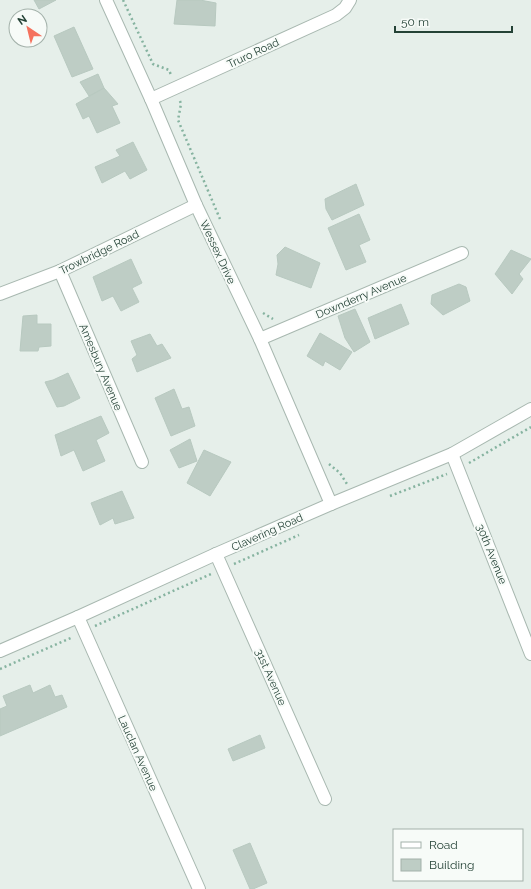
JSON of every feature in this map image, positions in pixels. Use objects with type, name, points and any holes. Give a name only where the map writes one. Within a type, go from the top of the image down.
[{"type":"street","name":"Wessex Drive","points":[[106,0],[151,99],[196,205],[260,339],[331,504]]},
{"type":"street","name":"Truro Road","points":[[151,99],[336,15],[345,8],[350,0]]},
{"type":"street","name":"Trowbridge Road","points":[[0,294],[60,271],[196,205]]},
{"type":"street","name":"Downderry Avenue","points":[[260,339],[462,254]]},
{"type":"street","name":"Amesbury Avenue","points":[[60,271],[142,462]]},
{"type":"street","name":"Clavering Road","points":[[0,651],[78,618],[216,554],[452,454],[531,409]]},
{"type":"street","name":"30th Avenue","points":[[452,454],[531,654]]},
{"type":"street","name":"31st Avenue","points":[[216,554],[325,799]]},
{"type":"street","name":"Lauclan Avenue","points":[[78,618],[199,889]]},
{"type":"path","points":[[123,0],[153,64],[169,70],[181,104],[178,120],[221,222]]},
{"type":"path","points":[[262,312],[273,319],[278,331]]},
{"type":"path","points":[[388,497],[458,469],[531,427]]},
{"type":"path","points":[[325,461],[340,473],[354,495]]},
{"type":"path","points":[[0,669],[302,533]]},
{"type":"building","points":[[34,0],[56,0],[41,8],[38,8]]},
{"type":"building","points":[[177,0],[200,0],[216,3],[215,26],[174,24]]},
{"type":"building","points":[[74,27],[93,69],[72,77],[54,36]]},
{"type":"building","points":[[98,74],[104,88],[89,96],[80,82]]},
{"type":"building","points":[[104,88],[118,104],[112,106],[120,123],[97,133],[89,116],[83,119],[76,104]]},
{"type":"building","points":[[133,142],[147,170],[130,179],[125,171],[102,183],[95,167],[120,156],[116,150]]},
{"type":"building","points":[[356,184],[364,205],[332,220],[326,209],[325,199]]},
{"type":"building","points":[[359,214],[370,240],[359,245],[366,262],[346,270],[328,228]]},
{"type":"building","points":[[285,247],[320,263],[311,288],[276,275],[278,264],[277,255]]},
{"type":"building","points":[[511,250],[531,259],[519,274],[523,279],[512,294],[495,274]]},
{"type":"building","points":[[131,259],[142,283],[132,288],[139,302],[121,311],[113,296],[102,301],[93,277]]},
{"type":"building","points":[[459,284],[466,287],[470,301],[443,315],[431,304],[432,295]]},
{"type":"building","points":[[401,304],[409,324],[375,339],[368,318]]},
{"type":"building","points":[[355,309],[370,342],[354,352],[345,338],[338,316]]},
{"type":"building","points":[[37,315],[37,324],[51,324],[51,346],[39,347],[38,351],[20,351],[23,316]]},
{"type":"building","points":[[320,333],[352,352],[340,370],[325,361],[323,366],[307,356]]},
{"type":"building","points":[[150,334],[157,346],[162,344],[171,358],[137,372],[132,359],[137,355],[131,341]]},
{"type":"building","points":[[68,373],[80,398],[64,406],[57,407],[45,382]]},
{"type":"building","points":[[174,389],[182,409],[189,407],[195,426],[171,436],[155,398]]},
{"type":"building","points":[[101,416],[109,433],[96,440],[105,461],[83,471],[74,450],[61,456],[55,435]]},
{"type":"building","points":[[190,439],[197,461],[179,468],[170,450]]},
{"type":"building","points":[[204,450],[231,462],[210,496],[187,483]]},
{"type":"building","points":[[122,491],[134,518],[115,524],[113,518],[100,525],[91,503]]},
{"type":"building","points":[[30,685],[33,693],[50,685],[55,697],[62,695],[67,707],[0,736],[0,709],[7,706],[3,696]]},
{"type":"building","points":[[260,735],[265,748],[233,761],[228,749]]},
{"type":"building","points":[[250,843],[267,883],[253,889],[250,889],[233,850]]}]
